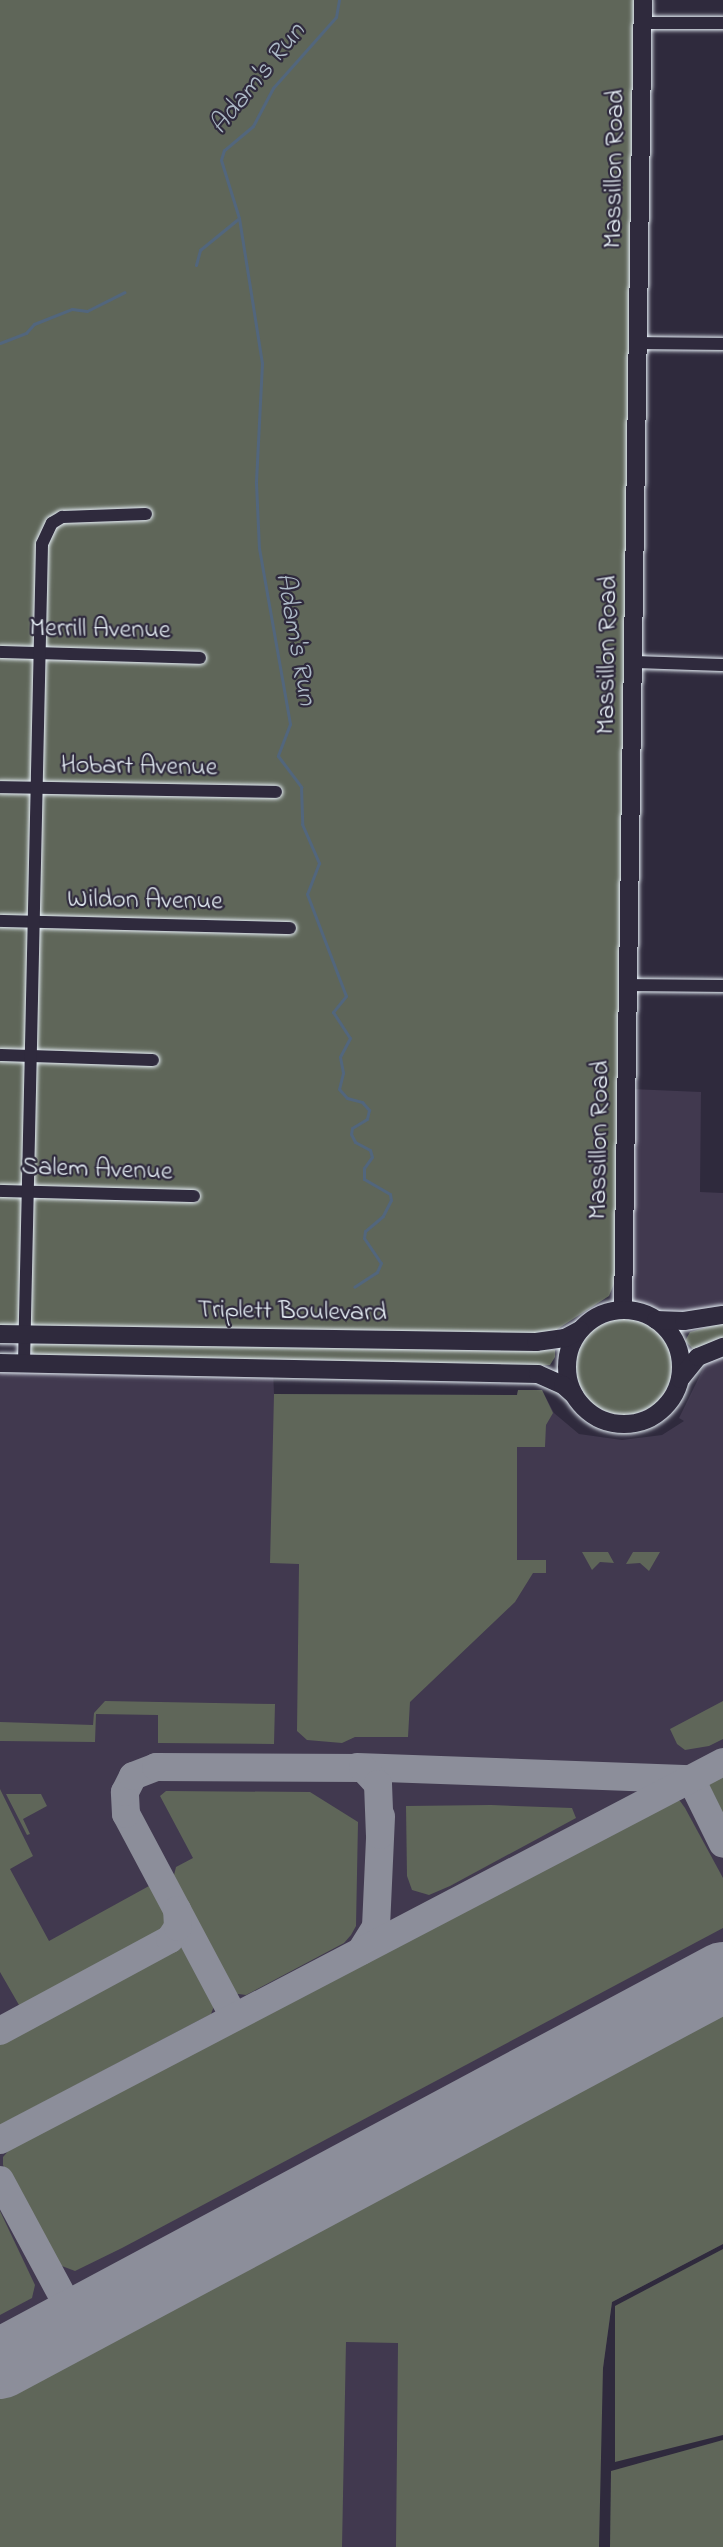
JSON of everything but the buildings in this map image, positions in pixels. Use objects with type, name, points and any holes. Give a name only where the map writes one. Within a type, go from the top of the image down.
[{"type":"main road","name":"Massillon Road","points":[[623,1310],[630,985],[643,0]]},
{"type":"main road","points":[[574,1395],[567,1362],[580,1330],[599,1315],[623,1310],[657,1320],[684,1321],[723,1315]]},
{"type":"main road","points":[[657,1320],[670,1333],[679,1350],[680,1379]]},
{"type":"main road","name":"Triplett Boulevard","points":[[0,1334],[536,1342],[565,1338],[580,1330]]},
{"type":"main road","points":[[0,1363],[538,1374],[555,1380],[599,1418],[632,1423],[662,1410],[680,1379],[698,1357],[723,1347]]},
{"type":"street","points":[[643,23],[723,23]]},
{"type":"street","points":[[639,343],[723,344]]},
{"type":"street","points":[[24,1364],[25,1192],[40,560],[44,536],[52,522],[69,516],[146,514]]},
{"type":"street","name":"Merrill Avenue","points":[[0,652],[200,658]]},
{"type":"street","points":[[634,662],[723,665]]},
{"type":"street","name":"Hobart Avenue","points":[[0,787],[276,792]]},
{"type":"street","name":"Wildon Avenue","points":[[0,921],[290,928]]},
{"type":"street","points":[[630,985],[723,986]]},
{"type":"street","points":[[0,1055],[153,1060]]},
{"type":"street","name":"Salem Avenue","points":[[0,1191],[194,1196]]},
{"type":"shaded area","points":[[631,1089],[701,1092],[700,1192],[723,1193],[723,1308],[693,1314],[659,1312],[629,1304]]},
{"type":"shaded area","points":[[723,1351],[723,2244],[612,2302],[603,2368],[524,2547],[0,2547],[0,1363],[273,1368],[274,1394],[517,1395],[518,1390],[542,1390],[554,1413],[579,1434],[622,1440],[662,1435],[684,1421],[679,1418],[707,1361]]},
{"type":"green space","points":[[0,0],[634,0],[616,1279],[609,1296],[556,1330],[543,1335],[0,1326]]},
{"type":"green space","points":[[624,1319],[642,1323],[658,1333],[668,1349],[672,1367],[668,1385],[658,1401],[642,1411],[624,1415],[606,1411],[590,1401],[580,1385],[576,1367],[580,1349],[590,1333],[606,1323]]},
{"type":"green space","points":[[723,1323],[723,1340],[693,1349],[685,1341],[690,1332]]},
{"type":"green space","points":[[32,1342],[524,1349],[555,1350],[555,1357],[550,1365],[537,1366],[34,1355],[29,1350]]},
{"type":"green space","points":[[518,1390],[542,1390],[553,1413],[546,1425],[545,1447],[517,1447],[517,1560],[546,1560],[546,1573],[533,1573],[515,1602],[410,1702],[408,1737],[355,1737],[342,1743],[307,1740],[297,1731],[299,1564],[270,1563],[274,1394],[517,1395]]},
{"type":"green space","points":[[582,1552],[608,1552],[614,1563],[600,1562],[592,1570]]},
{"type":"green space","points":[[633,1552],[660,1552],[649,1571],[640,1563],[626,1564]]},
{"type":"green space","points":[[105,1701],[275,1704],[274,1744],[158,1743],[158,1715],[96,1714],[95,1742],[0,1741],[0,1722],[93,1725],[94,1713]]},
{"type":"green space","points":[[723,1701],[723,1739],[709,1746],[685,1750],[677,1744],[670,1729]]},
{"type":"green space","points":[[723,1768],[723,1828],[706,1789],[711,1776]]},
{"type":"green space","points":[[0,1789],[33,1856],[10,1869],[49,1941],[149,1886],[154,1888],[172,1920],[170,1931],[30,2006],[19,2005],[0,1972]]},
{"type":"green space","points":[[166,1791],[310,1792],[358,1822],[356,1926],[351,1935],[344,1943],[246,1995],[231,1993],[172,1883],[176,1867],[193,1858],[160,1796]]},
{"type":"green space","points":[[6,1794],[41,1794],[47,1806],[23,1819],[30,1834],[27,1835]]},
{"type":"green space","points":[[663,1798],[680,1801],[723,1878],[723,1928],[122,2248],[75,2271],[54,2263],[3,2165],[3,2157],[17,2141]]},
{"type":"green space","points":[[491,1805],[572,1808],[576,1818],[450,1886],[429,1895],[412,1890],[407,1876],[406,1806]]},
{"type":"green space","points":[[178,1946],[187,1947],[216,2001],[211,2014],[0,2125],[0,2037]]},
{"type":"green space","points":[[723,2013],[723,2244],[612,2302],[603,2368],[599,2547],[396,2547],[398,2343],[346,2342],[342,2547],[0,2547],[0,2398]]},
{"type":"green space","points":[[0,2211],[35,2285],[32,2298],[0,2315]]},
{"type":"green space","points":[[723,2249],[723,2435],[615,2462],[615,2306]]},
{"type":"green space","points":[[723,2440],[723,2547],[610,2547],[611,2471]]},
{"type":"waterway","name":"Adam's Run","points":[[339,0],[336,17],[273,88],[253,126],[224,150],[221,160],[239,218],[262,363],[256,483],[259,548],[290,724],[278,756],[301,787],[302,824],[319,863],[307,894],[346,996],[333,1012],[350,1038],[340,1057],[343,1073],[339,1089],[347,1098],[362,1102],[369,1110],[367,1119],[352,1128],[351,1134],[355,1142],[370,1150],[372,1157],[364,1168],[364,1179],[390,1194],[391,1200],[383,1216],[365,1231],[364,1238],[381,1263],[377,1272],[354,1287]]},
{"type":"waterway","points":[[196,265],[200,250],[238,219]]},
{"type":"waterway","points":[[0,343],[26,333],[34,324],[72,309],[87,311],[125,292]]},
{"type":"taxiway","points":[[0,2140],[723,1762]]},
{"type":"taxiway","points":[[234,2017],[126,1814],[125,1792],[133,1776],[156,1767],[363,1768],[378,1784],[380,1835]]},
{"type":"taxiway","points":[[357,1767],[691,1779],[723,1844]]},
{"type":"taxiway","points":[[361,1951],[376,1927],[381,1816]]},
{"type":"taxiway","points":[[0,2031],[170,1939],[178,1927],[177,1910]]},
{"type":"taxiway","points":[[0,2180],[77,2323]]},
{"type":"runway","points":[[0,2364],[723,1977]]}]
